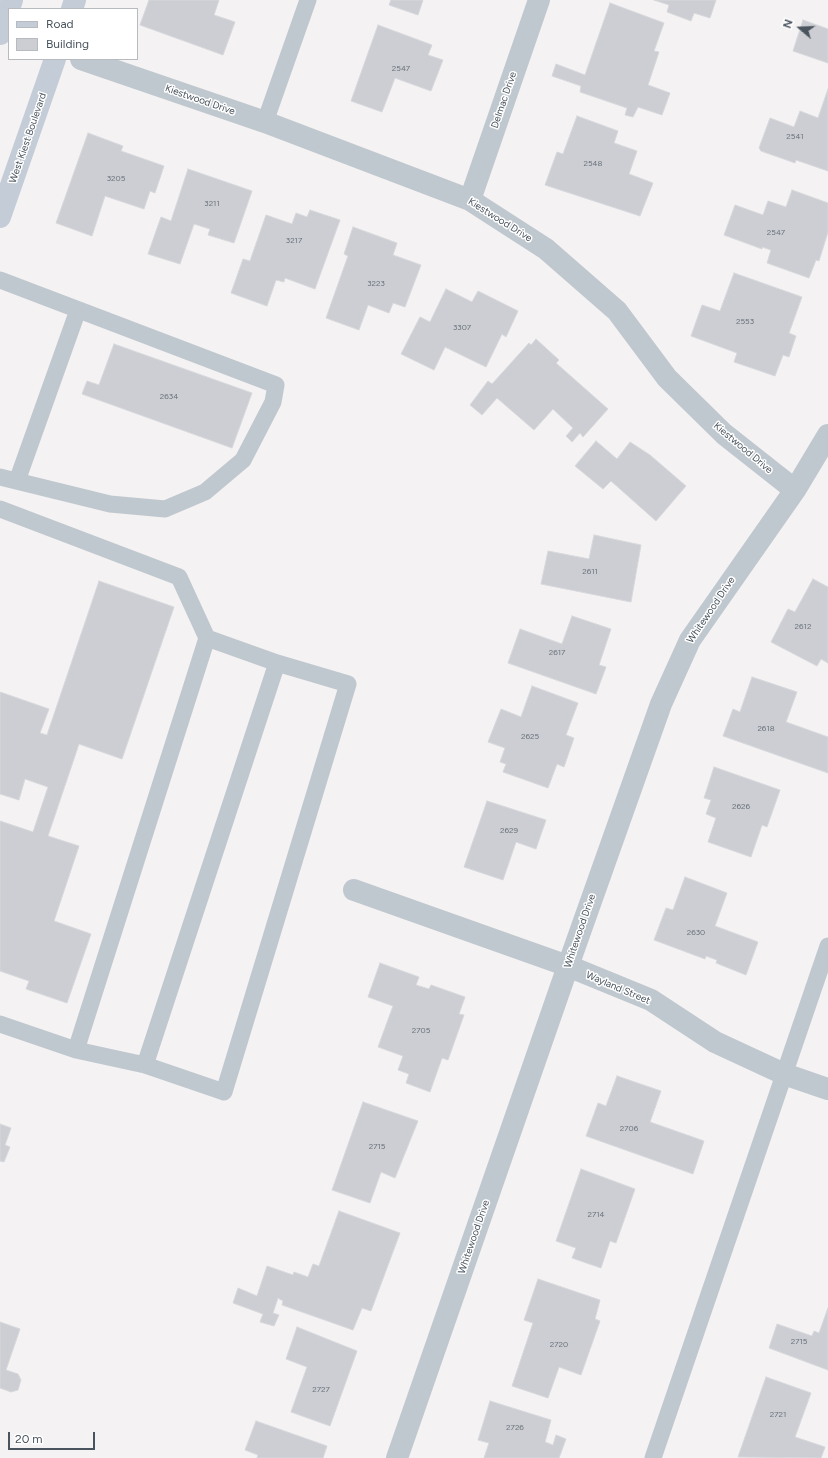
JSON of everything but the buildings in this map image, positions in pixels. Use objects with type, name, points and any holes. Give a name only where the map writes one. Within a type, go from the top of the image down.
[{"type":"main road","points":[[4,32],[8,16]]},
{"type":"main road","name":"West Kiest Boulevard","points":[[0,217],[55,60]]},
{"type":"street","name":"Delmac Drive","points":[[470,200],[539,0]]},
{"type":"street","name":"Kiestwood Drive","points":[[84,60],[265,122],[470,200],[546,249],[617,311],[673,383],[724,434],[794,490]]},
{"type":"street","name":"Whitewood Drive","points":[[397,1458],[661,704],[690,640],[794,490],[828,435]]},
{"type":"street","name":"Wayland Street","points":[[354,890],[568,966],[651,1000],[715,1042],[784,1074],[828,1089]]},
{"type":"lane","points":[[265,122],[308,0]]},
{"type":"lane","points":[[0,280],[276,385],[273,402],[243,460],[205,492],[165,509],[110,504],[0,477]]},
{"type":"lane","points":[[17,481],[78,310]]},
{"type":"lane","points":[[0,509],[179,577],[207,638],[76,1050]]},
{"type":"lane","points":[[0,1024],[76,1050],[145,1065],[224,1092],[348,684],[277,663],[207,638]]},
{"type":"lane","points":[[145,1065],[277,663]]},
{"type":"lane","points":[[653,1458],[828,946]]}]
